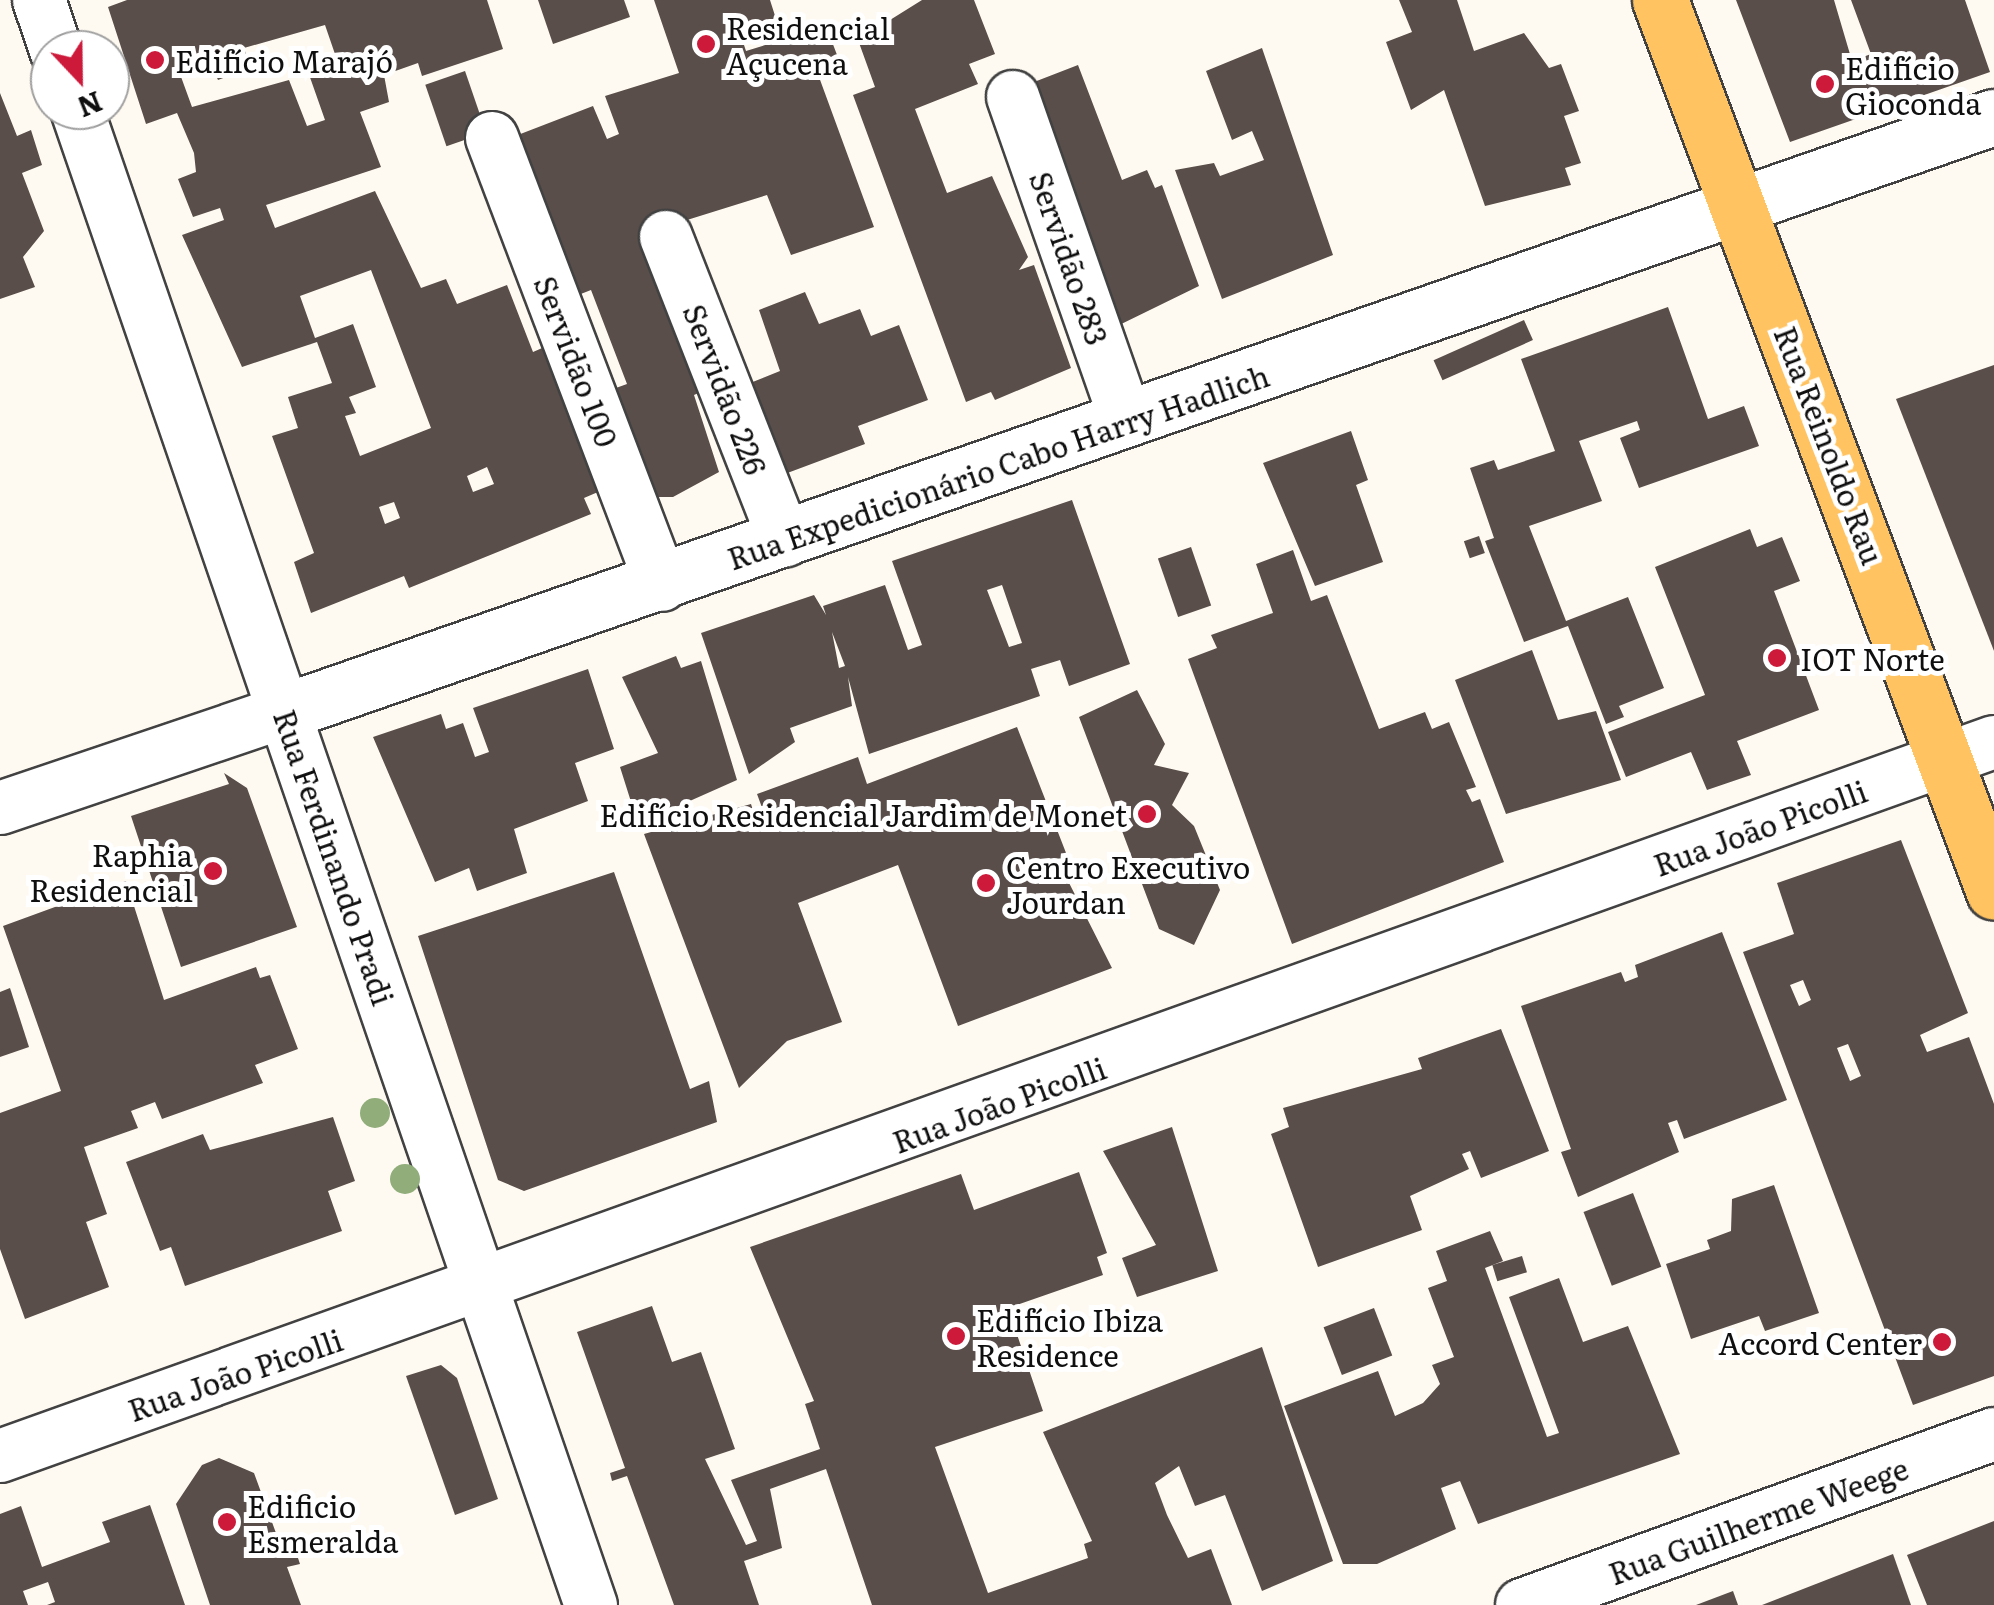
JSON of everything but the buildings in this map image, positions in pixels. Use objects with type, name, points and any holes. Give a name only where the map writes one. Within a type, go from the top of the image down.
[{"type":"main road","name":"Rua Reinoldo Rau","points":[[1660,0],[1738,208],[1970,750],[1994,892]]},
{"type":"street","points":[[39,0],[49,30]]},
{"type":"street","name":"Servidão 283","points":[[1013,98],[1126,419]]},
{"type":"street","name":"Rua Expedicionário Cabo Harry Hadlich","points":[[0,808],[662,585],[1994,117]]},
{"type":"street","name":"Rua Ferdinando Pradi","points":[[84,130],[590,1605]]},
{"type":"street","name":"Servidão 100","points":[[492,138],[662,585]]},
{"type":"street","name":"Servidão 226","points":[[666,238],[785,540]]},
{"type":"street","name":"Rua João Picolli","points":[[0,1456],[481,1288],[1970,750]]},
{"type":"street","name":"Rua Guilherme Weege","points":[[1522,1605],[1994,1434]]},
{"type":"place","name":"Residencial Açucena","points":[[706,44]]},
{"type":"place","name":"Edifício Marajó","points":[[155,60]]},
{"type":"place","name":"Edifício Gioconda","points":[[1825,84]]},
{"type":"place","name":"IOT Norte","points":[[1777,658]]},
{"type":"place","name":"Edifício Residencial Jardim de Monet","points":[[1147,814]]},
{"type":"place","name":"Raphia Residencial","points":[[213,871]]},
{"type":"place","name":"Centro Executivo Jourdan","points":[[986,883]]},
{"type":"place","name":"Edifício Ibiza Residence","points":[[956,1336]]},
{"type":"place","name":"Accord Center","points":[[1942,1342]]},
{"type":"place","name":"Edificio Esmeralda","points":[[227,1522]]}]
